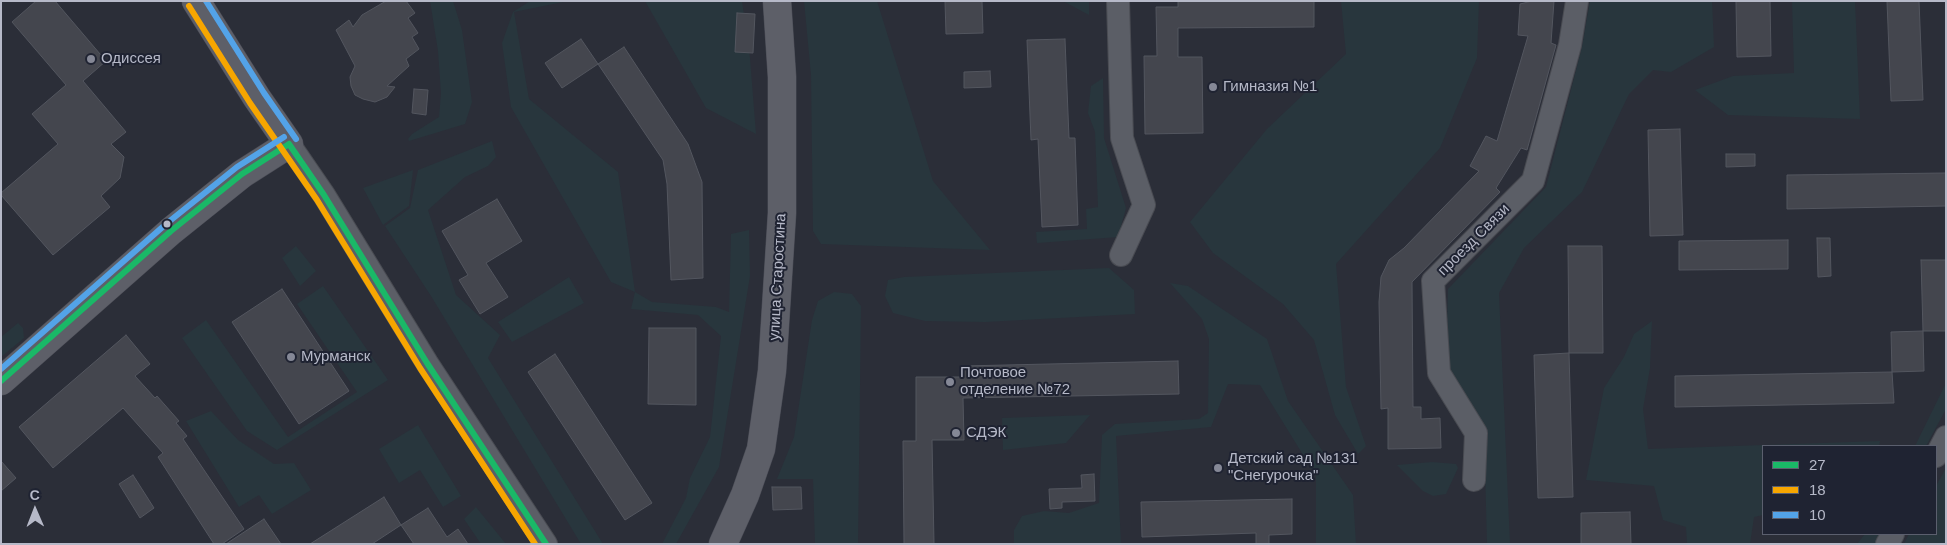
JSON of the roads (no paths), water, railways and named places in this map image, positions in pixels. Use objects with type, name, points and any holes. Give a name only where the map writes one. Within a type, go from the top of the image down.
[{"type":"main road","points":[[1,381],[171,231],[242,174],[289,144],[257,98],[196,1]]},
{"type":"main road","name":"улица Старостина","points":[[723,544],[745,495],[762,449],[772,370],[782,213],[782,77],[777,1]]},
{"type":"street","points":[[1118,1],[1122,138],[1144,205],[1121,254]]},
{"type":"street","name":"проезд Связи","points":[[1474,480],[1476,433],[1438,374],[1433,281],[1533,181],[1570,45],[1577,1]]},
{"type":"street","points":[[289,144],[324,195],[428,363],[546,544]]},
{"type":"street","points":[[1937,454],[1946,437]]},
{"type":"place","name":"Одиссея","points":[[91,59]]},
{"type":"place","name":"Гимназия №1","points":[[1213,87]]},
{"type":"place","name":"Мурманск","points":[[291,357]]},
{"type":"place","name":"Почтовое отделение №72","points":[[950,382]]},
{"type":"place","name":"СДЭК","points":[[956,433]]},
{"type":"place","name":"Детский сад №131 \"Снегурочка\"","points":[[1218,468]]}]
